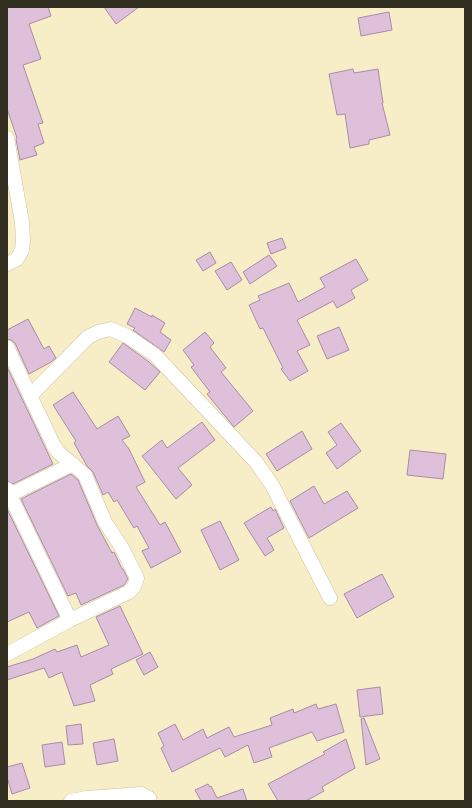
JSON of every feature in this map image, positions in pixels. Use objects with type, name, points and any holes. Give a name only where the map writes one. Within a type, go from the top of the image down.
[{"type":"street","points":[[7,138],[22,222],[23,240],[22,250],[17,259],[7,264]]},
{"type":"street","points":[[31,395],[88,337],[98,332],[110,329],[127,336],[155,355],[256,462],[272,485],[330,598]]},
{"type":"street","points":[[7,347],[54,446],[58,452],[84,475],[105,522],[122,548],[137,578],[134,587],[128,592],[70,620],[7,654]]},
{"type":"street","points":[[70,620],[8,493],[73,464]]},
{"type":"street","points":[[71,801],[87,798],[141,794],[149,798]]},
{"type":"building","points":[[7,7],[48,7],[51,16],[29,24],[41,59],[23,65],[43,123],[38,124],[44,143],[34,147],[37,155],[20,160],[17,138],[7,109]]},
{"type":"building","points":[[104,7],[139,7],[116,24]]},
{"type":"building","points":[[389,12],[392,30],[361,36],[358,18]]},
{"type":"building","points":[[353,69],[354,73],[378,69],[382,103],[390,135],[369,140],[369,144],[350,148],[345,114],[337,115],[329,74]]},
{"type":"building","points":[[282,238],[286,248],[271,254],[267,243]]},
{"type":"building","points":[[210,252],[216,263],[203,271],[196,260]]},
{"type":"building","points":[[269,255],[277,266],[250,284],[243,272]]},
{"type":"building","points":[[356,259],[368,280],[351,290],[355,298],[337,308],[333,301],[297,320],[310,345],[297,351],[308,371],[290,381],[281,369],[283,368],[263,328],[260,329],[249,305],[260,300],[258,296],[289,283],[298,302],[325,287],[320,278]]},
{"type":"building","points":[[231,262],[242,280],[227,290],[215,271]]},
{"type":"building","points":[[135,308],[152,317],[152,315],[165,323],[160,332],[171,340],[164,352],[133,330],[135,328],[127,324]]},
{"type":"building","points":[[28,319],[44,349],[49,346],[56,358],[29,374],[15,343],[7,339],[7,330]]},
{"type":"building","points":[[339,327],[349,350],[327,359],[317,336]]},
{"type":"building","points":[[205,332],[214,343],[210,347],[226,368],[221,372],[253,411],[234,427],[207,394],[210,392],[191,367],[194,365],[183,350]]},
{"type":"building","points":[[123,343],[160,372],[145,390],[109,362]]},
{"type":"building","points":[[7,367],[53,464],[13,484],[7,481]]},
{"type":"building","points":[[73,392],[97,429],[118,416],[130,436],[122,440],[129,449],[145,482],[136,487],[160,525],[165,522],[181,552],[151,568],[142,551],[149,548],[137,526],[134,528],[117,500],[114,502],[108,492],[103,495],[93,472],[87,466],[74,443],[76,441],[53,405]]},
{"type":"building","points":[[202,422],[215,440],[178,468],[192,485],[176,499],[142,456],[162,440],[167,448]]},
{"type":"building","points":[[341,423],[361,451],[337,469],[326,453],[337,445],[328,432]]},
{"type":"building","points":[[302,431],[312,449],[277,471],[266,454]]},
{"type":"building","points":[[410,450],[446,454],[443,479],[407,475]]},
{"type":"building","points":[[71,474],[78,480],[97,525],[112,553],[114,552],[128,579],[124,585],[81,605],[76,593],[68,596],[21,499]]},
{"type":"building","points":[[314,486],[324,504],[347,491],[358,508],[309,538],[290,501]]},
{"type":"building","points":[[271,507],[273,511],[275,509],[284,528],[267,538],[274,550],[265,556],[244,523]]},
{"type":"building","points":[[7,509],[59,616],[37,628],[29,612],[7,622]]},
{"type":"building","points":[[220,521],[239,560],[220,570],[201,530]]},
{"type":"building","points":[[382,574],[394,597],[357,618],[344,594]]},
{"type":"building","points":[[120,606],[143,654],[111,669],[113,674],[90,685],[95,701],[74,706],[62,672],[49,678],[44,668],[7,680],[7,667],[33,659],[55,649],[57,652],[77,645],[81,657],[109,645],[96,617]]},
{"type":"building","points":[[150,652],[158,667],[144,675],[136,660]]},
{"type":"building","points":[[380,687],[383,714],[360,717],[357,690]]},
{"type":"building","points":[[316,704],[318,709],[336,704],[344,732],[317,741],[312,732],[269,748],[272,757],[254,763],[248,745],[225,757],[220,748],[172,772],[161,748],[164,746],[158,733],[175,724],[183,740],[203,729],[207,738],[229,727],[234,737],[272,725],[270,718],[293,709],[294,713]]},
{"type":"building","points":[[364,718],[380,759],[366,765],[361,719]]},
{"type":"building","points":[[81,724],[83,744],[68,745],[66,726]]},
{"type":"building","points":[[114,739],[118,761],[97,765],[93,743]]},
{"type":"building","points":[[346,739],[355,768],[322,787],[324,791],[306,801],[278,801],[268,784],[325,754],[323,752]]},
{"type":"building","points":[[62,742],[65,764],[45,767],[42,745]]},
{"type":"building","points":[[22,763],[30,788],[12,794],[7,777],[7,767]]},
{"type":"building","points":[[208,784],[210,787],[211,786],[217,798],[243,789],[247,801],[201,801],[195,790]]}]
